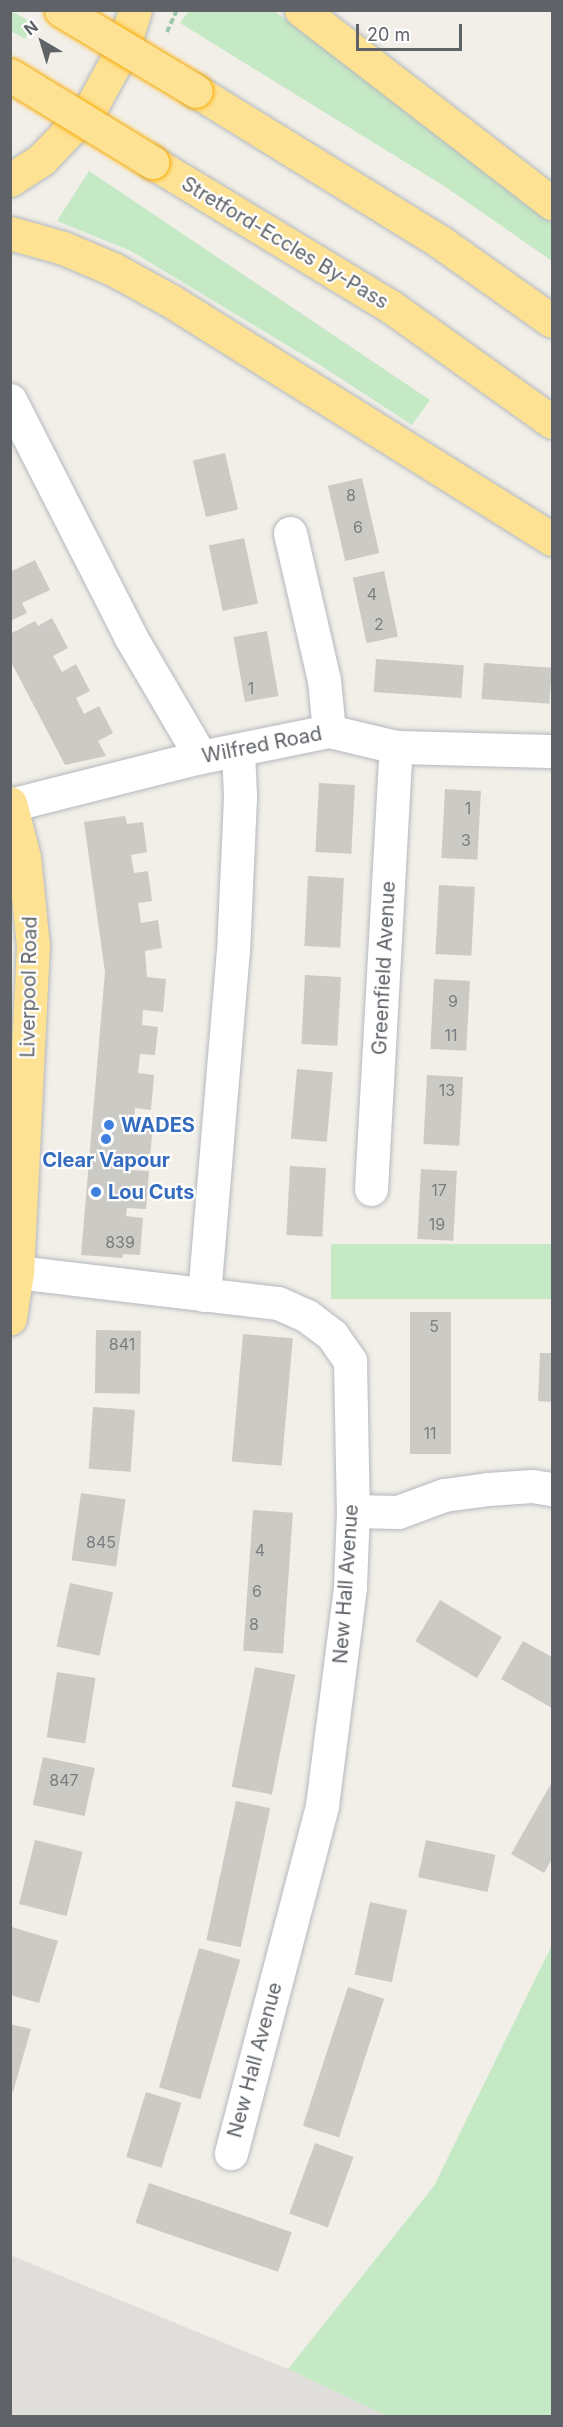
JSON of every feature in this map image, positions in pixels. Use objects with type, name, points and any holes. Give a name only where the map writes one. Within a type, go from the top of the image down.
[{"type":"highway","points":[[61,10],[439,241],[552,321]]},
{"type":"highway","points":[[10,180],[42,159],[90,109],[123,49],[135,10]]},
{"type":"highway","points":[[301,10],[552,203]]},
{"type":"highway","name":"Stretford-Eccles By-Pass","points":[[10,75],[390,306],[552,422]]},
{"type":"highway","points":[[10,233],[63,248],[113,269],[171,301],[552,539]]},
{"type":"highway","name":"Liverpool Road","points":[[11,804],[24,857],[33,946],[13,1298]]},
{"type":"street","points":[[10,400],[130,636],[201,757]]},
{"type":"street","points":[[290,532],[324,680],[329,730]]},
{"type":"street","name":"Wilfred Road","points":[[11,804],[201,757],[329,730],[396,747],[552,751]]},
{"type":"street","name":"Greenfield Avenue","points":[[371,1189],[396,747]]},
{"type":"street","points":[[204,1294],[233,952],[240,796],[238,750]]},
{"type":"street","name":"New Hall Avenue","points":[[13,1298],[204,1294],[288,1307],[332,1335],[350,1361],[353,1511],[350,1587],[322,1806],[231,2153]]},
{"type":"street","points":[[353,1511],[398,1512],[444,1495],[488,1489],[532,1486],[552,1489]]},
{"type":"shaded area","points":[[10,2255],[288,2369],[387,2416],[11,2416]]},
{"type":"green space","points":[[11,11],[33,23],[25,39],[11,31]]},
{"type":"green space","points":[[189,11],[274,11],[432,126],[552,223],[552,261],[444,186],[180,23]]},
{"type":"green space","points":[[89,171],[430,400],[412,425],[323,367],[131,251],[57,221]]},
{"type":"green space","points":[[331,1244],[552,1244],[552,1299],[331,1299]]},
{"type":"green space","points":[[552,1945],[552,2416],[387,2416],[288,2369],[434,2186]]},
{"type":"building","points":[[225,453],[238,510],[206,517],[193,460]]},
{"type":"building","points":[[362,478],[379,553],[345,561],[328,486]]},
{"type":"building","points":[[244,538],[258,604],[223,611],[209,545]]},
{"type":"building","points":[[35,560],[50,590],[22,603],[27,613],[10,621],[10,572]]},
{"type":"building","points":[[384,571],[398,637],[367,643],[353,578]]},
{"type":"building","points":[[52,618],[68,648],[53,656],[62,672],[76,664],[90,691],[76,698],[84,714],[99,706],[113,733],[98,741],[106,756],[65,765],[10,660],[10,634],[35,621],[38,626]]},
{"type":"building","points":[[267,631],[278,696],[245,702],[234,637]]},
{"type":"building","points":[[376,659],[464,665],[461,698],[374,692]]},
{"type":"building","points":[[484,663],[552,668],[549,704],[481,699]]},
{"type":"building","points":[[319,783],[355,785],[351,854],[315,852]]},
{"type":"building","points":[[445,789],[481,791],[477,860],[441,858]]},
{"type":"building","points":[[125,816],[127,824],[143,822],[147,852],[131,855],[134,873],[148,871],[152,901],[138,903],[141,923],[158,920],[162,948],[145,951],[147,977],[166,979],[163,1012],[143,1010],[142,1025],[158,1027],[155,1055],[140,1054],[138,1073],[154,1075],[151,1110],[135,1108],[134,1122],[153,1124],[150,1157],[131,1155],[130,1170],[149,1171],[146,1209],[127,1208],[126,1216],[143,1218],[140,1255],[123,1254],[122,1258],[81,1255],[105,972],[84,822]]},
{"type":"building","points":[[308,876],[344,878],[340,948],[304,946]]},
{"type":"building","points":[[439,885],[475,887],[471,956],[435,954]]},
{"type":"building","points":[[305,975],[341,977],[337,1046],[301,1044]]},
{"type":"building","points":[[434,979],[470,981],[466,1051],[430,1049]]},
{"type":"building","points":[[297,1069],[333,1072],[327,1142],[291,1139]]},
{"type":"building","points":[[427,1075],[463,1077],[459,1146],[423,1144]]},
{"type":"building","points":[[290,1166],[326,1168],[322,1237],[286,1235]]},
{"type":"building","points":[[421,1169],[457,1171],[453,1241],[417,1239]]},
{"type":"building","points":[[410,1312],[451,1312],[451,1454],[410,1454]]},
{"type":"building","points":[[96,1330],[141,1331],[140,1394],[95,1393]]},
{"type":"building","points":[[243,1334],[293,1338],[282,1466],[232,1462]]},
{"type":"building","points":[[540,1353],[552,1353],[552,1402],[538,1401]]},
{"type":"building","points":[[93,1407],[135,1410],[131,1472],[89,1469]]},
{"type":"building","points":[[81,1493],[126,1499],[116,1567],[72,1560]]},
{"type":"building","points":[[253,1510],[293,1513],[283,1653],[243,1651]]},
{"type":"building","points":[[70,1583],[113,1592],[100,1656],[56,1647]]},
{"type":"building","points":[[440,1600],[502,1637],[477,1678],[415,1641]]},
{"type":"building","points":[[523,1641],[552,1657],[552,1708],[501,1679]]},
{"type":"building","points":[[255,1667],[295,1675],[272,1795],[232,1787]]},
{"type":"building","points":[[57,1672],[96,1678],[85,1743],[47,1737]]},
{"type":"building","points":[[43,1757],[95,1768],[85,1816],[33,1805]]},
{"type":"building","points":[[552,1782],[552,1859],[544,1873],[511,1854]]},
{"type":"building","points":[[236,1801],[270,1808],[241,1947],[206,1940]]},
{"type":"building","points":[[35,1840],[83,1852],[67,1916],[19,1904]]},
{"type":"building","points":[[426,1840],[495,1855],[488,1892],[418,1877]]},
{"type":"building","points":[[370,1902],[407,1910],[392,1982],[355,1974]]},
{"type":"building","points":[[12,1927],[58,1941],[39,2003],[10,1995]]},
{"type":"building","points":[[199,1948],[240,1960],[200,2099],[159,2087]]},
{"type":"building","points":[[348,1987],[384,1999],[339,2138],[303,2126]]},
{"type":"building","points":[[10,2024],[31,2029],[13,2092],[10,2091]]},
{"type":"building","points":[[146,2092],[181,2103],[162,2168],[126,2157]]},
{"type":"building","points":[[315,2143],[354,2157],[328,2227],[289,2213]]},
{"type":"building","points":[[149,2183],[292,2232],[278,2272],[135,2223]]},
{"type":"place","name":"WADES","points":[[109,1125]]},
{"type":"place","name":"Clear Vapour","points":[[106,1139]]},
{"type":"place","name":"Lou Cuts","points":[[96,1192]]}]
